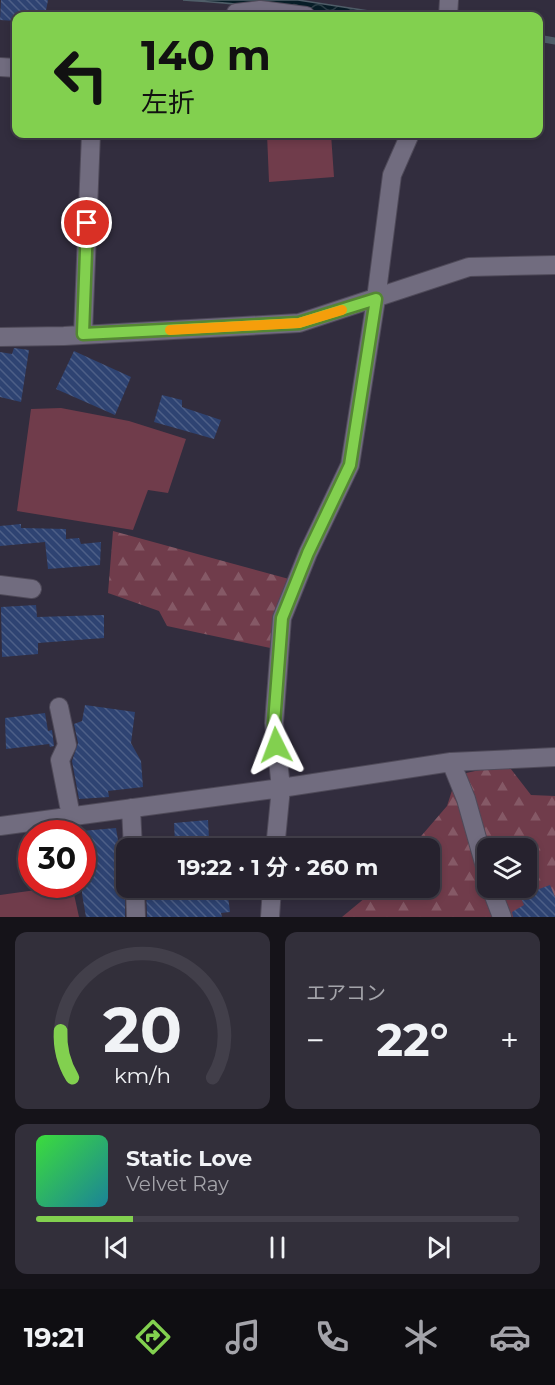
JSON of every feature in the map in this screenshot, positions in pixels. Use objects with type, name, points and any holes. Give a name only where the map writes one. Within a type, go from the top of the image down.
[{"type":"street","points":[[83,334],[91,138]]},
{"type":"street","points":[[277,838],[281,788],[274,723],[282,618],[308,553],[350,465],[376,299],[392,175],[408,138]]},
{"type":"street","points":[[0,337],[299,323],[469,267],[555,265]]},
{"type":"street","points":[[0,585],[32,589]]},
{"type":"street","points":[[59,707],[67,745],[60,760],[71,816]]},
{"type":"street","points":[[0,826],[281,788],[451,762],[555,757]]},
{"type":"street","points":[[451,762],[466,799],[477,838]]},
{"type":"street","points":[[131,808],[132,838]]},
{"type":"street","points":[[135,898],[136,917]]},
{"type":"street","points":[[270,917],[271,898]]},
{"type":"street","points":[[495,898],[502,917]]},
{"type":"green space","points":[[267,138],[331,138],[334,177],[269,182]]},
{"type":"green space","points":[[61,408],[129,421],[186,439],[168,493],[148,490],[133,530],[17,511],[31,409]]},
{"type":"green space","points":[[113,531],[289,579],[275,649],[167,626],[159,611],[108,593]]},
{"type":"green space","points":[[507,764],[531,795],[555,796],[555,917],[342,917],[365,898],[440,898],[440,838],[419,838],[447,806],[457,775]]},
{"type":"green space","points":[[18,892],[18,898],[75,898],[79,917],[0,917],[0,895]]},
{"type":"water","points":[[183,0],[298,0],[375,12],[323,12]]},
{"type":"building","points":[[1,0],[48,0],[46,12],[12,12],[12,21],[0,20]]},
{"type":"building","points":[[14,348],[29,350],[21,402],[0,397],[0,352],[12,354]]},
{"type":"building","points":[[74,351],[131,377],[115,415],[56,389]]},
{"type":"building","points":[[162,395],[182,400],[182,407],[221,420],[214,439],[154,422]]},
{"type":"building","points":[[21,524],[21,528],[66,529],[66,539],[79,538],[81,544],[101,542],[100,565],[48,569],[45,542],[0,546],[0,526]]},
{"type":"building","points":[[36,605],[37,617],[104,615],[104,638],[38,643],[38,654],[2,657],[1,607]]},
{"type":"building","points":[[85,705],[135,712],[131,743],[141,761],[143,787],[108,791],[109,797],[79,799],[72,761],[78,743],[74,724],[82,721]]},
{"type":"building","points":[[45,713],[48,731],[52,730],[54,746],[50,747],[49,744],[6,749],[5,718]]},
{"type":"building","points":[[208,820],[209,838],[175,838],[174,823]]},
{"type":"building","points":[[116,828],[116,898],[125,898],[125,917],[86,917],[83,898],[96,898],[96,830]]},
{"type":"building","points":[[550,885],[555,897],[555,917],[513,917],[512,912],[524,905],[521,898],[537,898],[537,890]]},
{"type":"building","points":[[146,898],[228,898],[230,912],[221,913],[222,917],[147,917]]},
{"type":"waterway","points":[[543,39],[555,41]]},
{"type":"slow traffic","points":[[170,330],[299,323],[342,310]]},
{"type":"route","points":[[87,223],[83,334],[299,323],[376,299],[350,465],[308,553],[282,618],[274,723],[276,745]]}]
